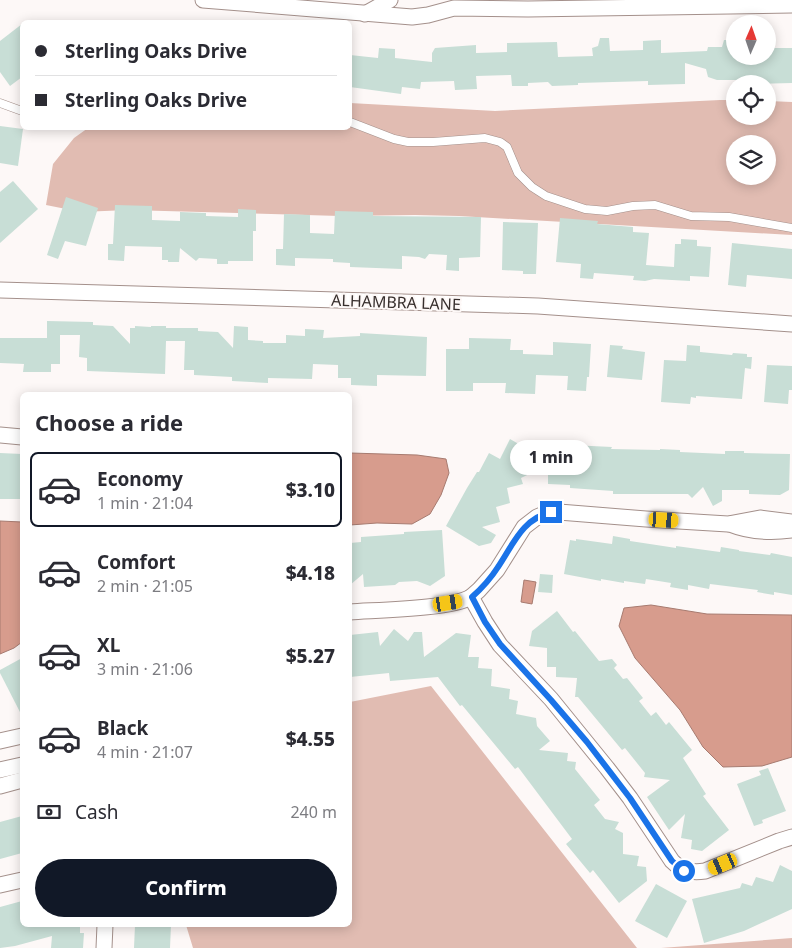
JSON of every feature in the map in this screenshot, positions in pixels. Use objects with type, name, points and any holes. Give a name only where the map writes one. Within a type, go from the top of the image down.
[{"type":"street","points":[[203,0],[365,14],[412,16],[428,15],[451,4],[528,9],[792,5]]},
{"type":"street","points":[[365,14],[390,0]]},
{"type":"street","name":"ALHAMBRA LANE","points":[[0,290],[538,306],[792,324]]},
{"type":"street","points":[[0,435],[20,437]]},
{"type":"street","points":[[352,612],[433,605],[462,601],[472,597],[497,570],[524,527],[536,517],[544,514],[559,512],[646,520],[728,524],[753,531],[778,532],[792,530]]},
{"type":"street","points":[[728,524],[760,518],[792,522]]},
{"type":"street","points":[[472,597],[485,622],[500,644],[592,748],[630,798],[677,866],[684,871],[695,873],[705,871],[792,837]]},
{"type":"street","points":[[0,741],[20,736]]},
{"type":"street","points":[[8,778],[20,767]]},
{"type":"street","points":[[0,885],[20,880]]},
{"type":"street","points":[[104,948],[105,927]]},
{"type":"lane","points":[[0,103],[20,109]]},
{"type":"lane","points":[[352,123],[394,140],[408,142],[485,138],[500,142],[507,148],[518,174],[532,187],[546,196],[585,209],[608,211],[633,206],[655,205],[691,216],[729,217],[792,228]]},
{"type":"shaded area","points":[[726,100],[726,125],[776,125],[776,101],[792,102],[792,235],[459,216],[340,216],[128,210],[81,212],[46,205],[53,164],[74,138],[85,130],[352,130],[352,103],[495,111]]},
{"type":"shaded area","points":[[352,453],[417,455],[446,459],[449,473],[441,495],[430,514],[412,524],[352,525]]},
{"type":"shaded area","points":[[0,521],[20,522],[20,644],[0,654]]},
{"type":"shaded area","points":[[524,580],[536,582],[532,604],[521,602]]},
{"type":"shaded area","points":[[651,605],[707,614],[792,615],[792,757],[762,766],[723,767],[703,747],[680,710],[635,658],[619,626],[624,608]]},
{"type":"shaded area","points":[[431,686],[637,948],[193,948],[187,927],[352,927],[352,702]]},
{"type":"shaded area","points":[[792,938],[792,948],[661,948]]},
{"type":"building","points":[[20,26],[20,78],[10,86],[0,72],[0,41]]},
{"type":"building","points":[[600,38],[609,38],[610,51],[643,50],[643,41],[661,40],[661,53],[707,51],[708,47],[722,47],[724,40],[726,40],[726,65],[776,65],[776,48],[792,48],[792,83],[776,83],[776,75],[726,75],[726,80],[717,80],[708,77],[706,69],[685,63],[685,84],[648,85],[648,81],[578,83],[578,85],[552,86],[548,82],[528,83],[528,86],[512,86],[511,75],[476,76],[477,89],[455,90],[454,81],[421,82],[420,89],[402,87],[401,94],[352,87],[352,55],[378,58],[379,48],[395,49],[395,58],[432,62],[432,53],[435,48],[476,45],[476,53],[507,52],[507,43],[557,42],[558,57],[593,56],[592,48],[598,46]]},
{"type":"building","points":[[0,126],[23,130],[18,166],[0,163]]},
{"type":"building","points":[[13,181],[38,209],[0,243],[0,192]]},
{"type":"building","points":[[66,197],[98,208],[86,246],[65,241],[58,259],[47,255]]},
{"type":"building","points":[[115,205],[152,206],[152,220],[180,221],[180,212],[206,213],[206,216],[238,217],[238,209],[256,210],[256,231],[253,231],[253,261],[228,261],[228,264],[217,264],[217,259],[199,258],[196,261],[180,248],[179,262],[168,262],[168,260],[162,260],[162,247],[125,246],[124,261],[108,260],[108,244],[113,244]]},
{"type":"building","points":[[335,211],[373,212],[373,216],[481,217],[480,257],[459,258],[459,271],[446,270],[447,255],[429,254],[425,259],[402,256],[402,269],[350,267],[350,263],[333,262],[333,259],[295,258],[295,266],[276,265],[276,249],[283,249],[284,214],[310,215],[310,233],[334,234]]},
{"type":"building","points":[[560,218],[598,221],[597,224],[633,227],[633,232],[649,233],[646,265],[674,267],[675,244],[681,244],[681,239],[697,240],[697,246],[711,247],[709,277],[690,276],[690,281],[654,279],[645,281],[633,280],[634,276],[594,273],[593,279],[580,278],[581,264],[556,262]]},
{"type":"building","points":[[503,222],[538,223],[536,274],[523,274],[523,271],[502,270]]},
{"type":"building","points":[[732,243],[792,249],[792,279],[747,275],[746,287],[728,285]]},
{"type":"building","points":[[47,321],[93,322],[93,325],[113,326],[130,344],[130,328],[135,328],[135,326],[198,328],[198,331],[218,332],[233,348],[234,326],[248,327],[248,340],[263,341],[263,343],[286,343],[286,335],[305,336],[305,329],[324,330],[323,338],[360,336],[360,333],[427,337],[426,376],[377,375],[377,386],[351,385],[351,378],[338,378],[338,365],[313,364],[312,379],[268,378],[268,383],[232,381],[232,377],[194,375],[194,370],[184,370],[185,341],[166,341],[165,374],[87,371],[87,358],[79,357],[80,335],[60,335],[60,364],[51,364],[51,372],[23,372],[24,364],[0,363],[0,338],[47,338]]},
{"type":"building","points":[[469,338],[511,339],[510,350],[523,350],[523,354],[553,355],[553,342],[591,344],[589,377],[587,377],[586,391],[567,390],[568,376],[536,375],[535,394],[505,393],[506,383],[473,383],[473,391],[446,391],[446,349],[469,349]]},
{"type":"building","points":[[610,345],[623,346],[622,349],[645,352],[642,380],[607,377]]},
{"type":"building","points":[[687,345],[700,346],[700,352],[732,355],[733,353],[747,354],[747,357],[752,357],[751,369],[745,368],[742,399],[696,396],[696,398],[691,397],[690,404],[661,402],[664,360],[686,361]]},
{"type":"building","points":[[767,365],[792,366],[792,390],[789,390],[788,404],[764,402]]},
{"type":"building","points":[[510,439],[548,461],[549,448],[571,448],[571,445],[612,447],[611,449],[660,449],[725,454],[725,451],[744,451],[744,453],[790,454],[789,490],[780,495],[749,494],[749,490],[722,490],[722,501],[713,506],[703,487],[692,498],[688,494],[613,494],[613,491],[570,488],[570,485],[548,484],[548,465],[521,478],[523,484],[507,488],[510,503],[496,507],[500,522],[482,527],[496,535],[491,543],[479,546],[446,526],[489,453],[500,459]]},
{"type":"building","points":[[0,453],[20,454],[20,499],[0,499]]},
{"type":"building","points":[[442,530],[445,576],[430,586],[417,581],[364,587],[363,574],[352,583],[352,543],[361,542],[361,537],[404,534],[404,532]]},
{"type":"building","points":[[613,536],[630,539],[630,541],[676,548],[676,546],[720,552],[721,547],[792,557],[792,595],[774,592],[774,595],[757,592],[758,590],[710,584],[709,589],[688,585],[688,590],[670,587],[671,583],[646,579],[645,584],[624,581],[624,583],[564,574],[570,540],[576,541],[576,539],[612,544]]},
{"type":"building","points":[[540,574],[553,575],[552,593],[538,592]]},
{"type":"building","points":[[557,611],[599,661],[612,659],[617,665],[614,668],[623,679],[627,678],[643,698],[639,701],[651,716],[656,712],[666,725],[669,722],[692,750],[683,758],[706,794],[703,796],[729,830],[702,851],[691,849],[692,840],[681,838],[685,814],[669,830],[647,797],[670,780],[644,777],[645,773],[625,748],[622,750],[578,697],[575,697],[577,678],[556,677],[556,667],[547,667],[547,648],[529,646],[532,631]]},
{"type":"building","points":[[394,629],[408,641],[414,632],[422,632],[424,657],[456,633],[471,635],[468,657],[479,657],[478,668],[492,669],[491,686],[510,689],[509,699],[518,701],[516,714],[536,718],[537,726],[550,741],[539,750],[568,753],[567,761],[576,762],[575,769],[600,800],[594,805],[605,819],[619,822],[615,829],[623,833],[623,854],[639,856],[637,866],[646,867],[647,881],[619,903],[593,870],[590,873],[566,844],[572,839],[518,767],[515,769],[462,705],[460,706],[438,677],[390,681],[389,673],[352,677],[352,635],[378,632],[380,646]]},
{"type":"building","points":[[20,659],[20,712],[0,673],[0,670]]},
{"type":"building","points":[[768,768],[786,811],[762,820],[763,823],[754,826],[737,784],[761,775],[759,771]]},
{"type":"building","points":[[20,817],[20,854],[0,859],[0,822]]},
{"type":"building","points":[[780,865],[792,871],[792,909],[744,931],[704,943],[692,899],[740,888],[742,883],[752,886],[756,877],[773,882]]},
{"type":"building","points":[[656,884],[687,901],[667,938],[635,921]]},
{"type":"building","points":[[20,902],[20,927],[80,927],[80,933],[84,933],[83,948],[51,948],[52,936],[0,948],[0,907]]},
{"type":"building","points":[[135,927],[171,927],[170,948],[134,948]]},
{"type":"route","points":[[551,512],[536,517],[519,532],[497,570],[472,597],[485,622],[500,644],[587,742],[630,798],[672,861],[684,871]]}]
